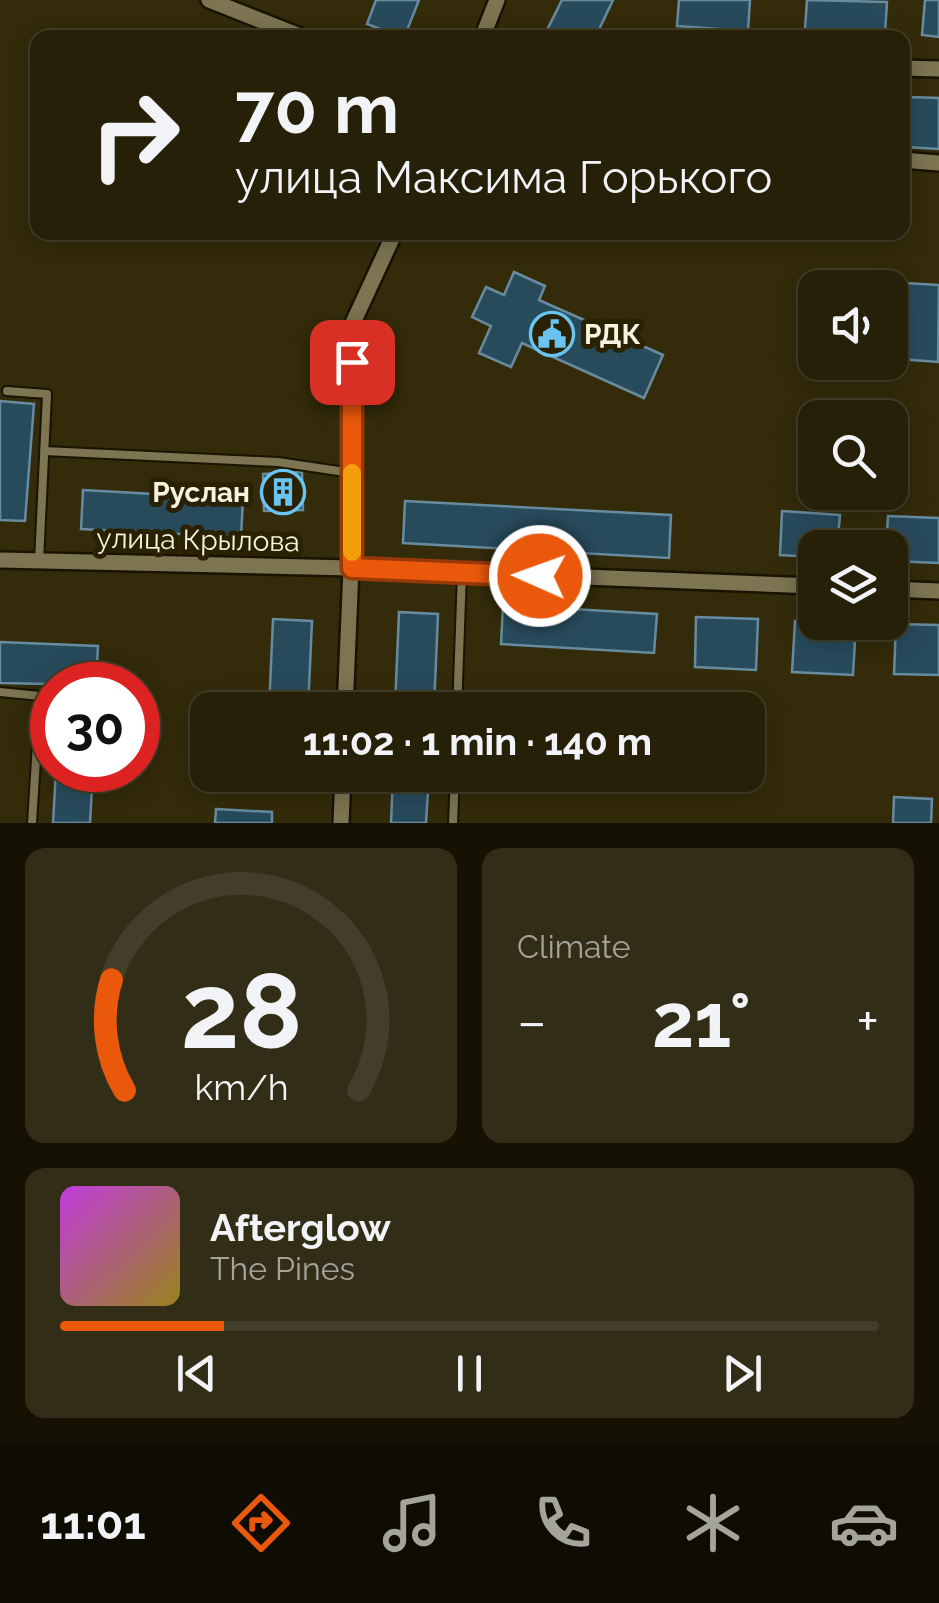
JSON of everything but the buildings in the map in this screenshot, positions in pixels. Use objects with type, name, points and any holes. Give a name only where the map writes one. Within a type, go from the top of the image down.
[{"type":"street","points":[[209,0],[285,30]]},
{"type":"street","points":[[485,30],[496,0]]},
{"type":"street","points":[[910,68],[939,70]]},
{"type":"street","points":[[910,161],[939,163]]},
{"type":"street","points":[[347,692],[352,568],[352,325],[390,240]]},
{"type":"street","name":"улица Крылова","points":[[0,560],[352,568],[798,585]]},
{"type":"street","points":[[908,590],[939,591]]},
{"type":"street","points":[[341,823],[342,792]]},
{"type":"lane","points":[[7,391],[47,394],[39,560]]},
{"type":"lane","points":[[44,451],[278,462],[352,473]]},
{"type":"lane","points":[[458,692],[462,573]]},
{"type":"lane","points":[[0,692],[40,696],[32,823]]},
{"type":"lane","points":[[453,823],[454,792]]},
{"type":"slow traffic","points":[[352,473],[352,552]]},
{"type":"place","name":"РДК","points":[[552,334]]},
{"type":"place","name":"Руслан","points":[[283,492]]},
{"type":"route","points":[[352,362],[352,568],[540,576]]}]
